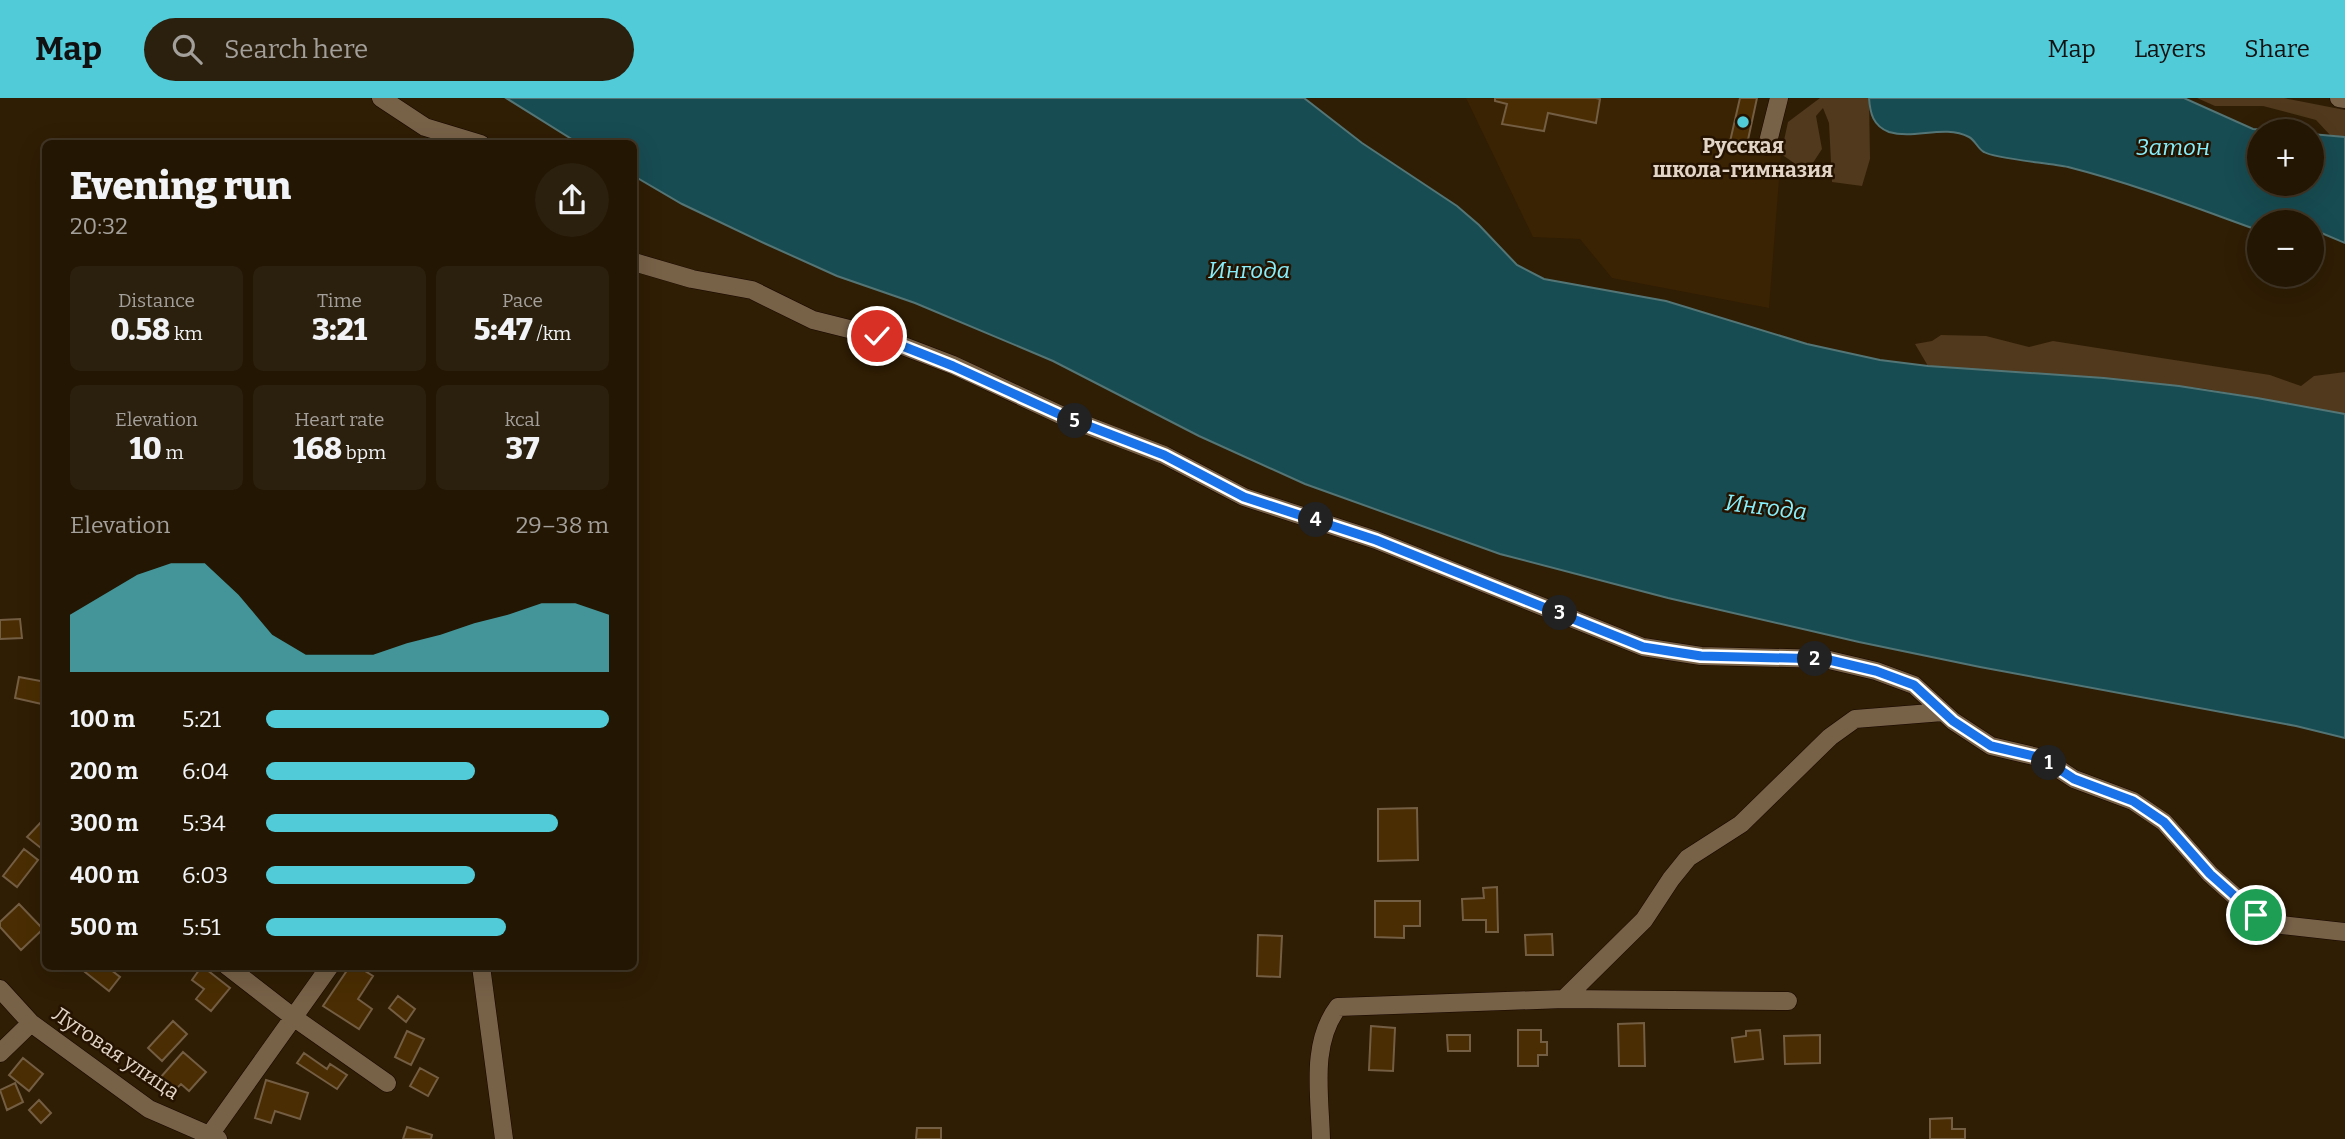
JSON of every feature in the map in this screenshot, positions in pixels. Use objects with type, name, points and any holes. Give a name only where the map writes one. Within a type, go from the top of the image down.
[{"type":"street","points":[[381,98],[425,127],[468,140]]},
{"type":"street","points":[[1767,146],[1779,98]]},
{"type":"street","points":[[2339,98],[2345,99]]},
{"type":"street","points":[[637,263],[692,279],[752,290],[813,320],[877,336],[953,366],[1065,417],[1164,455],[1244,497],[1376,540],[1643,647],[1701,656],[1825,659],[1876,671],[1914,685],[1953,721],[1991,746],[2042,758],[2074,779],[2133,801],[2164,822],[2210,874],[2256,915],[2282,925],[2345,932]]},
{"type":"street","points":[[1564,999],[1644,920],[1688,858],[1741,824],[1830,737],[1855,719],[1943,712]]},
{"type":"street","points":[[232,970],[293,1017],[387,1083]]},
{"type":"street","points":[[214,1138],[327,970]]},
{"type":"street","points":[[482,970],[504,1139]]},
{"type":"street","name":"Луговая улица","points":[[0,989],[31,1023],[149,1109],[214,1138]]},
{"type":"street","points":[[1321,1139],[1319,1055],[1328,1020],[1338,1007],[1564,999],[1788,1001]]},
{"type":"street","points":[[0,1053],[31,1023]]},
{"type":"shaded area","points":[[1466,98],[1757,98],[1746,147],[1781,154],[1769,308],[1612,278],[1580,239],[1533,237]]},
{"type":"shaded area","points":[[1820,98],[1869,98],[1870,159],[1862,186],[1832,182],[1829,123],[1823,108],[1816,116],[1822,149],[1807,172],[1781,154],[1788,122]]},
{"type":"shaded area","points":[[2197,98],[2284,98],[2345,110],[2345,137],[2330,135],[2324,129],[2324,119],[2312,119],[2263,106],[2215,106]]},
{"type":"shaded area","points":[[1941,335],[1986,336],[2029,347],[2053,341],[2270,375],[2301,386],[2314,376],[2345,372],[2345,414],[2207,389],[2137,381],[1928,366],[1915,344],[1932,341]]},
{"type":"water","name":"Ингода","points":[[506,98],[1304,98],[1362,143],[1457,206],[1517,265],[1544,279],[1666,301],[1807,344],[1880,360],[2179,386],[2345,414],[2345,738],[2296,726],[1859,642],[1668,598],[1500,554],[1305,484],[1199,436],[1053,361],[915,303],[837,276],[682,204],[637,178],[637,140],[573,140]]},
{"type":"water","name":"Затон","points":[[1869,98],[2184,98],[2247,126],[2247,196],[2324,196],[2324,135],[2345,137],[2345,243],[2324,234],[2324,210],[2247,210],[2247,226],[2091,173],[2060,165],[1990,154],[1982,151],[1971,138],[1959,133],[1889,132],[1879,126],[1870,109]]},
{"type":"building","points":[[1495,98],[1600,99],[1596,123],[1548,113],[1544,131],[1502,124],[1507,104],[1495,101]]},
{"type":"building","name":"Русская школа-гимназия","points":[[1740,98],[1757,98],[1746,149],[1729,146]]},
{"type":"building","points":[[20,619],[22,638],[0,639],[0,620]]},
{"type":"building","points":[[19,677],[42,681],[42,704],[15,698]]},
{"type":"building","points":[[1417,808],[1418,860],[1378,861],[1378,809]]},
{"type":"building","points":[[42,821],[42,849],[27,837]]},
{"type":"building","points":[[24,849],[38,860],[17,887],[3,876]]},
{"type":"building","points":[[1497,887],[1498,932],[1486,932],[1486,920],[1463,920],[1462,899],[1484,898],[1483,888]]},
{"type":"building","points":[[1375,901],[1420,901],[1420,926],[1404,926],[1404,938],[1375,937]]},
{"type":"building","points":[[19,904],[42,930],[21,950],[0,927],[0,922]]},
{"type":"building","points":[[1552,934],[1553,955],[1526,955],[1525,935]]},
{"type":"building","points":[[1258,935],[1282,936],[1280,977],[1257,976]]},
{"type":"building","points":[[111,970],[120,977],[109,991],[85,972]]},
{"type":"building","points":[[199,970],[207,970],[230,988],[211,1011],[196,999],[204,989],[192,980]]},
{"type":"building","points":[[347,970],[363,970],[373,976],[358,999],[372,1009],[359,1029],[323,1006]]},
{"type":"building","points":[[398,996],[415,1009],[406,1022],[389,1008]]},
{"type":"building","points":[[173,1021],[187,1034],[162,1061],[148,1048]]},
{"type":"building","points":[[1644,1023],[1645,1066],[1619,1066],[1618,1024]]},
{"type":"building","points":[[1371,1026],[1395,1028],[1393,1071],[1369,1070]]},
{"type":"building","points":[[1518,1030],[1541,1030],[1541,1042],[1547,1042],[1547,1055],[1538,1055],[1538,1066],[1518,1066]]},
{"type":"building","points":[[1760,1030],[1763,1059],[1735,1062],[1732,1038],[1746,1036],[1746,1031]]},
{"type":"building","points":[[407,1031],[424,1039],[411,1065],[395,1057]]},
{"type":"building","points":[[1447,1035],[1470,1035],[1470,1051],[1448,1051]]},
{"type":"building","points":[[1820,1035],[1820,1063],[1785,1064],[1784,1036]]},
{"type":"building","points":[[183,1052],[206,1072],[189,1091],[181,1084],[174,1091],[160,1078]]},
{"type":"building","points":[[304,1053],[327,1069],[330,1064],[347,1075],[337,1089],[297,1063]]},
{"type":"building","points":[[23,1058],[43,1074],[29,1091],[9,1075]]},
{"type":"building","points":[[420,1068],[438,1078],[428,1096],[410,1086]]},
{"type":"building","points":[[266,1080],[308,1093],[300,1119],[275,1111],[271,1123],[255,1118]]},
{"type":"building","points":[[15,1083],[23,1102],[7,1110],[0,1090]]},
{"type":"building","points":[[39,1100],[51,1113],[41,1123],[29,1110]]},
{"type":"building","points":[[1952,1118],[1952,1129],[1965,1129],[1965,1139],[1930,1139],[1930,1119]]},
{"type":"building","points":[[407,1127],[432,1135],[431,1139],[403,1139]]},
{"type":"building","points":[[917,1128],[941,1128],[941,1139],[916,1139]]},
{"type":"place","name":"Русская школа-гимназия","points":[[1743,122]]},
{"type":"route","points":[[877,336],[953,366],[1065,417],[1164,455],[1244,497],[1376,540],[1643,647],[1701,656],[1825,659],[1876,671],[1914,685],[1953,721],[1991,746],[2042,758],[2074,779],[2133,801],[2164,822],[2210,874],[2256,915]]}]
